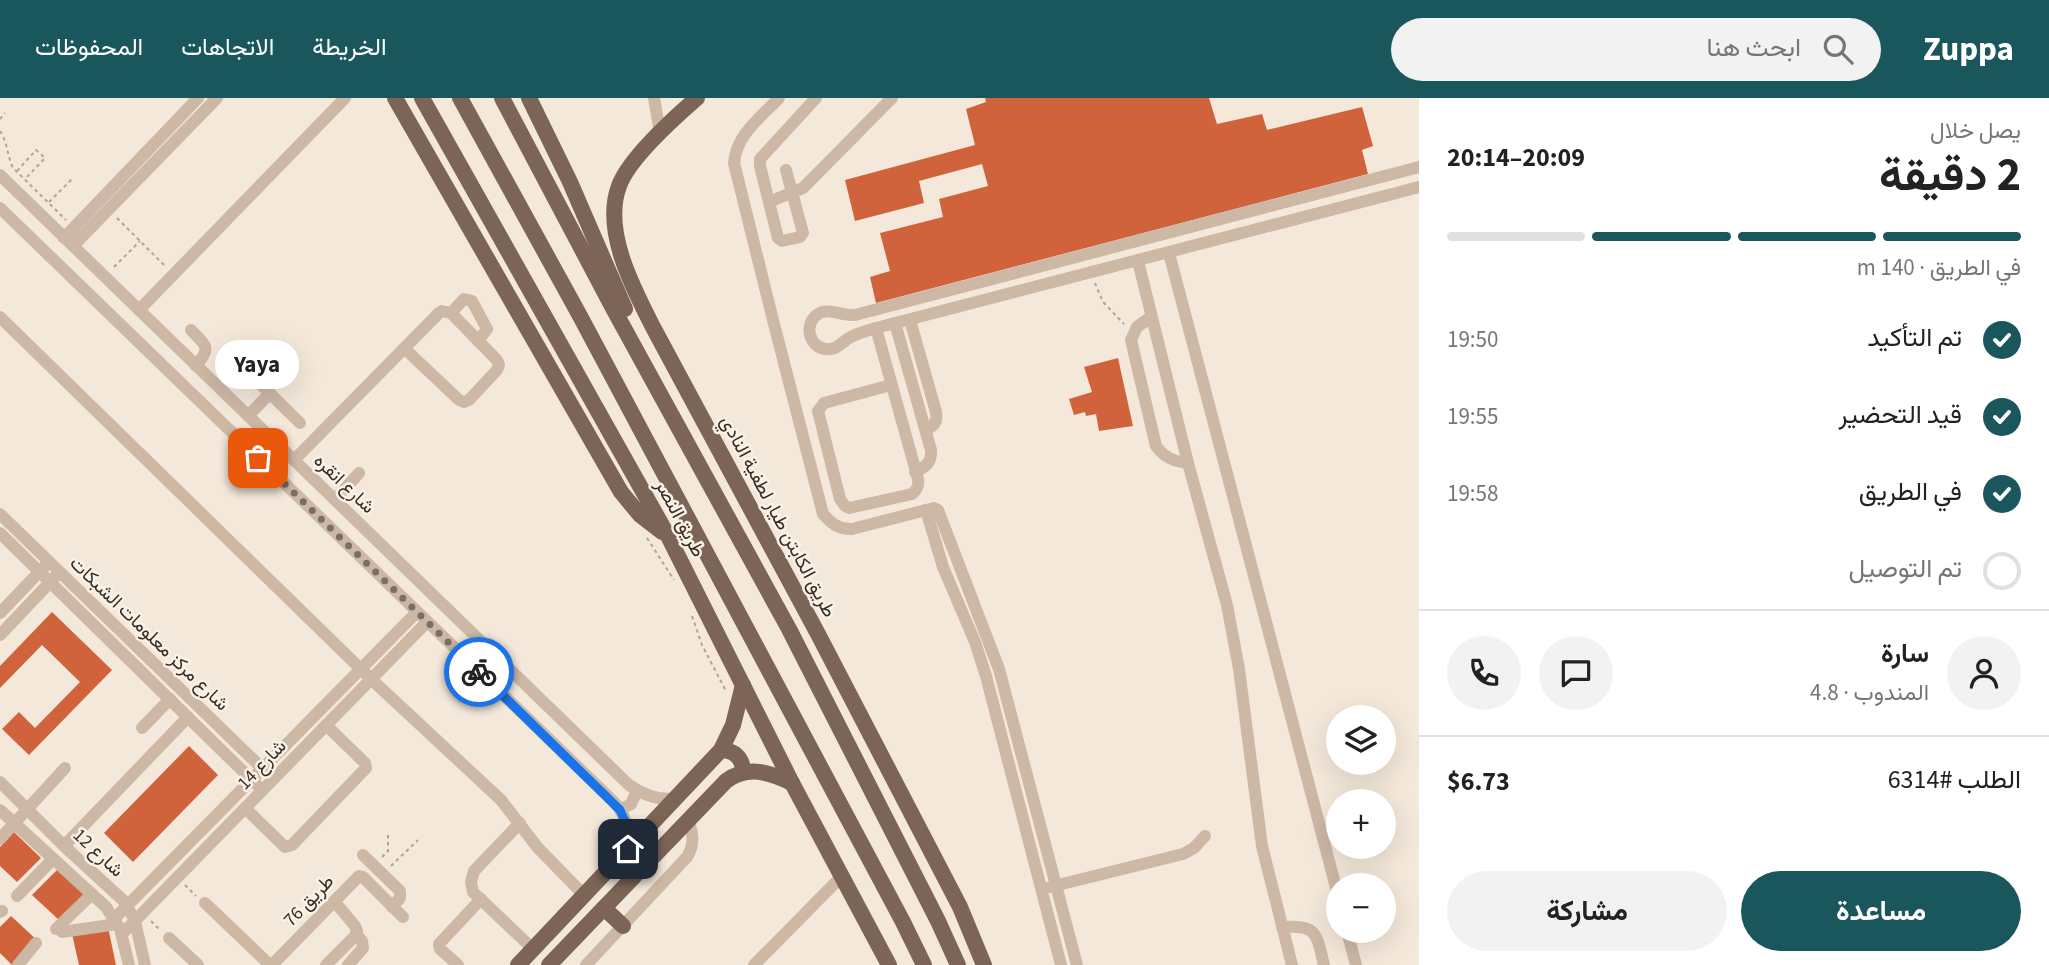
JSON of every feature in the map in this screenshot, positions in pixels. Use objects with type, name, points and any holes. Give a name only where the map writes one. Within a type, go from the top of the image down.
[{"type":"main road","points":[[396,98],[621,492],[640,515],[668,536]]},
{"type":"main road","name":"طريق النصر","points":[[422,98],[668,536],[792,783],[889,965]]},
{"type":"main road","name":"طريق النصر","points":[[460,98],[580,316],[924,965]]},
{"type":"main road","points":[[502,98],[789,629],[938,920],[958,965]]},
{"type":"main road","points":[[529,98],[583,212],[628,317],[631,339]]},
{"type":"main road","name":"طريق الكابتن طيار لطفية النادي","points":[[697,98],[660,132],[624,174],[618,188],[615,207],[616,234],[621,256],[636,294],[960,907],[984,965]]},
{"type":"main road","points":[[583,212],[600,223],[610,224],[615,219]]},
{"type":"main road","points":[[517,965],[721,750],[733,725],[743,685]]},
{"type":"main road","points":[[721,750],[731,751],[739,757],[743,772]]},
{"type":"main road","points":[[549,965],[726,781],[743,772],[766,772],[792,783]]},
{"type":"main road","points":[[604,908],[622,926]]},
{"type":"street","points":[[69,242],[74,228],[198,98]]},
{"type":"street","points":[[69,242],[217,98]]},
{"type":"street","points":[[139,310],[345,98]]},
{"type":"street","points":[[654,98],[660,132]]},
{"type":"street","points":[[779,98],[744,134],[735,152],[734,163],[823,514],[833,525],[852,529],[934,508],[938,510],[999,669],[1077,965]]},
{"type":"street","points":[[786,170],[803,235],[784,241],[779,239],[760,159],[816,98]]},
{"type":"street","points":[[769,202],[793,194],[808,184],[892,98]]},
{"type":"street","points":[[1419,167],[855,315],[825,311],[815,316],[809,325],[809,331],[812,342],[827,350],[837,347],[852,336],[876,328],[1419,187]]},
{"type":"street","name":"شارع انقره","points":[[0,175],[637,791]]},
{"type":"street","points":[[0,208],[620,810],[628,828],[628,849]]},
{"type":"street","points":[[1169,253],[1332,873]]},
{"type":"street","points":[[1138,261],[1233,636],[1262,846],[1292,965]]},
{"type":"street","points":[[451,313],[464,299],[472,301],[486,327],[478,341]]},
{"type":"street","points":[[294,460],[404,348],[439,313],[445,310],[451,313],[499,365],[469,400],[464,402],[404,348]]},
{"type":"street","points":[[0,317],[360,669],[501,800],[538,848],[584,895]]},
{"type":"street","points":[[1152,317],[1137,327],[1131,340],[1156,446],[1171,460],[1188,463]]},
{"type":"street","points":[[910,320],[937,417],[933,426],[926,430]]},
{"type":"street","points":[[895,323],[931,450],[930,460],[924,468],[915,471]]},
{"type":"street","points":[[876,328],[919,484],[912,494],[849,508],[842,503],[818,415],[820,407],[824,403],[891,385]]},
{"type":"street","points":[[191,330],[207,350],[196,366]]},
{"type":"street","points":[[906,361],[921,358]]},
{"type":"street","points":[[248,372],[300,423]]},
{"type":"street","points":[[248,416],[270,393]]},
{"type":"street","points":[[335,500],[359,473]]},
{"type":"street","points":[[926,510],[943,567],[975,642],[986,676],[1061,965]]},
{"type":"street","name":"شارع مركز معلومات الشبكات","points":[[0,514],[273,780]]},
{"type":"street","name":"شارع مركز معلومات الشبكات","points":[[0,533],[263,790]]},
{"type":"street","points":[[0,613],[49,561]]},
{"type":"street","points":[[0,635],[60,572]]},
{"type":"street","name":"شارع 14","points":[[118,926],[127,906],[417,612]]},
{"type":"street","name":"شارع 14","points":[[118,926],[135,921],[427,622]]},
{"type":"street","points":[[142,728],[170,699]]},
{"type":"street","points":[[64,846],[188,717]]},
{"type":"street","points":[[245,808],[285,847],[292,845],[366,768],[365,763],[326,725]]},
{"type":"street","points":[[0,838],[65,768]]},
{"type":"street","name":"شارع 12","points":[[0,782],[127,906],[135,921],[145,965]]},
{"type":"street","points":[[620,810],[631,804],[637,791],[655,798],[674,799]]},
{"type":"street","points":[[1,812],[15,797]]},
{"type":"street","name":"شارع 12","points":[[1,812],[106,907],[118,926],[129,965]]},
{"type":"street","points":[[586,965],[687,857],[693,842],[688,820]]},
{"type":"street","points":[[520,823],[472,874],[471,887],[473,892],[533,949]]},
{"type":"street","points":[[1042,889],[1183,854],[1194,848],[1205,836]]},
{"type":"street","points":[[363,855],[400,893],[399,900],[392,907]]},
{"type":"street","points":[[17,896],[52,860]]},
{"type":"street","name":"طريق 76","points":[[271,965],[360,876],[403,918]]},
{"type":"street","points":[[754,965],[842,876]]},
{"type":"street","points":[[92,894],[59,931],[118,926]]},
{"type":"street","points":[[458,965],[440,949],[439,944],[481,899]]},
{"type":"street","points":[[201,900],[271,965]]},
{"type":"street","points":[[326,965],[356,934],[357,927],[334,901]]},
{"type":"street","points":[[1282,927],[1300,926],[1313,932],[1325,965]]},
{"type":"street","points":[[348,965],[363,948],[362,941],[356,934]]},
{"type":"street","points":[[166,935],[198,965]]},
{"type":"street","points":[[18,965],[36,943]]},
{"type":"street","points":[[1350,943],[1356,965]]},
{"type":"path","points":[[0,119],[5,113]]},
{"type":"path","points":[[0,131],[16,171],[74,228]]},
{"type":"path","points":[[16,171],[36,150],[44,158],[24,179]]},
{"type":"path","points":[[48,203],[72,179]]},
{"type":"path","points":[[114,215],[165,266]]},
{"type":"path","points":[[111,270],[140,241]]},
{"type":"path","points":[[1093,272],[1103,302],[1133,333]]},
{"type":"path","points":[[378,870],[387,852],[388,833]]},
{"type":"path","points":[[378,870],[418,840]]},
{"type":"path","points":[[187,886],[201,900]]},
{"type":"path","points":[[152,922],[166,935]]},
{"type":"building","points":[[985,98],[1209,98],[1217,124],[1262,114],[1267,130],[1362,107],[1373,146],[1362,150],[1368,174],[876,303],[870,277],[890,271],[880,233],[943,217],[939,199],[988,186],[982,164],[919,181],[924,203],[855,221],[845,180],[975,145],[966,109],[986,102]]},
{"type":"building","points":[[1118,358],[1133,426],[1099,431],[1096,414],[1086,416],[1085,412],[1074,415],[1069,399],[1092,392],[1084,367]]},
{"type":"building","points":[[52,612],[112,670],[29,755],[2,729],[19,712],[35,728],[80,682],[42,645],[0,688],[0,666]]},
{"type":"building","points":[[189,746],[218,775],[133,862],[104,833]]},
{"type":"building","points":[[14,832],[41,858],[17,882],[0,866],[0,847]]},
{"type":"building","points":[[57,870],[84,895],[59,920],[32,895]]},
{"type":"building","points":[[11,916],[38,941],[12,965],[0,953],[0,927]]},
{"type":"building","points":[[108,927],[116,965],[79,965],[72,934]]},
{"type":"way so far","points":[[258,458],[479,672]]},
{"type":"place","name":"Yaya","points":[[258,458]]},
{"type":"route","points":[[479,672],[614,802],[624,816],[628,828],[628,849]]}]
